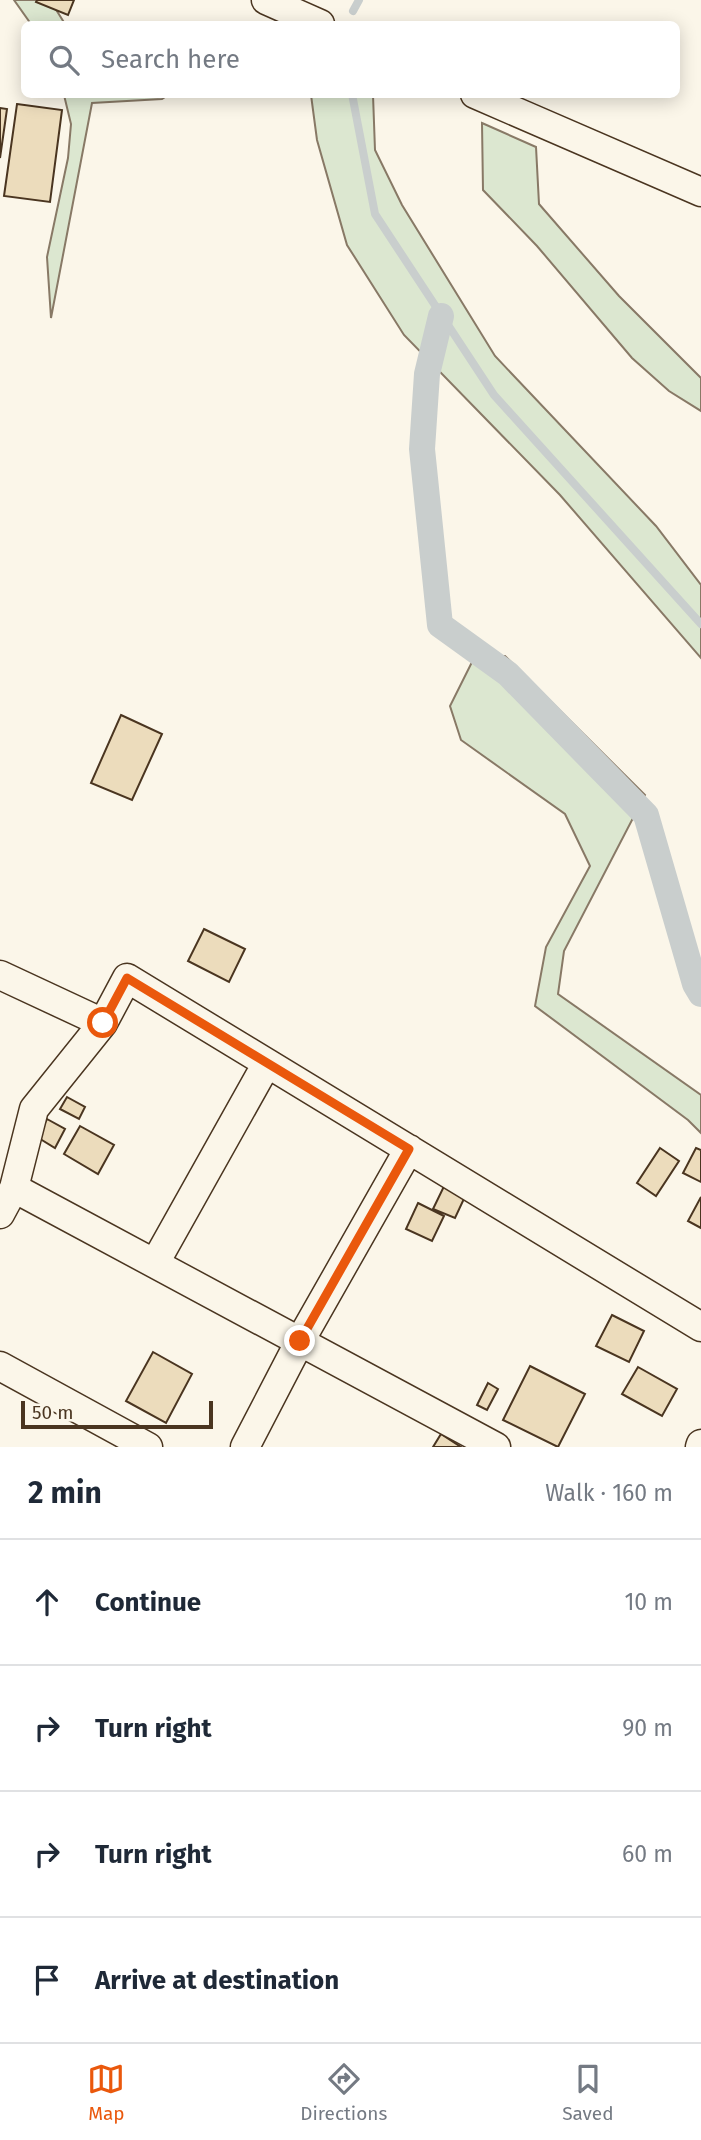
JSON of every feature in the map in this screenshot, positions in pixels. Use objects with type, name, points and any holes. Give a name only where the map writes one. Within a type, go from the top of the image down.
[{"type":"street","points":[[266,0],[313,21]]},
{"type":"street","points":[[484,98],[701,192]]},
{"type":"street","points":[[0,975],[103,1023]]},
{"type":"street","points":[[0,1214],[14,1188],[34,1109],[103,1023],[127,978],[701,1327]]},
{"type":"street","points":[[155,1263],[267,1063]]},
{"type":"street","points":[[245,1447],[300,1341],[409,1149]]},
{"type":"street","points":[[14,1188],[496,1447]]},
{"type":"street","points":[[0,1366],[148,1447]]},
{"type":"green space","points":[[14,0],[50,0],[63,21],[29,21]]},
{"type":"green space","points":[[65,98],[164,98],[92,103],[51,318],[47,257],[68,158],[71,124]]},
{"type":"green space","points":[[311,98],[373,98],[375,150],[402,205],[495,356],[656,526],[701,585],[701,658],[560,495],[404,335],[347,245],[317,140]]},
{"type":"green space","points":[[482,123],[536,147],[539,204],[619,296],[701,378],[701,411],[669,391],[632,358],[537,246],[483,190]]},
{"type":"green space","points":[[475,656],[505,656],[645,795],[564,951],[558,994],[701,1095],[701,1133],[688,1120],[535,1006],[546,947],[590,866],[565,814],[461,740],[450,706]]},
{"type":"building","points":[[74,0],[68,15],[36,2]]},
{"type":"building","points":[[17,104],[62,110],[50,202],[4,196]]},
{"type":"building","points":[[0,108],[7,109],[0,158]]},
{"type":"building","points":[[121,715],[162,734],[132,800],[91,783]]},
{"type":"building","points":[[204,929],[245,949],[229,982],[188,961]]},
{"type":"building","points":[[67,1097],[85,1107],[79,1119],[60,1109]]},
{"type":"building","points":[[47,1119],[65,1129],[55,1148],[37,1137]]},
{"type":"building","points":[[80,1126],[114,1145],[98,1174],[64,1154]]},
{"type":"building","points":[[660,1148],[679,1161],[656,1196],[637,1183]]},
{"type":"building","points":[[696,1148],[701,1150],[701,1182],[683,1173]]},
{"type":"building","points":[[448,1178],[469,1188],[455,1218],[433,1209]]},
{"type":"building","points":[[701,1197],[701,1228],[688,1221]]},
{"type":"building","points":[[418,1203],[444,1216],[432,1241],[406,1229]]},
{"type":"building","points":[[612,1315],[644,1331],[629,1362],[596,1346]]},
{"type":"building","points":[[153,1352],[192,1374],[166,1423],[126,1401]]},
{"type":"building","points":[[530,1366],[585,1394],[558,1447],[503,1420]]},
{"type":"building","points":[[638,1367],[677,1389],[662,1416],[622,1394]]},
{"type":"building","points":[[488,1383],[498,1389],[487,1410],[477,1405]]},
{"type":"building","points":[[441,1434],[461,1447],[433,1447]]},
{"type":"waterway","points":[[353,11],[359,0]]},
{"type":"waterway","points":[[353,98],[375,214],[494,395],[701,624]]},
{"type":"waterway","points":[[441,316],[427,374],[422,449],[440,625],[508,674],[646,815],[695,984],[701,994]]},
{"type":"route","points":[[103,1023],[127,978],[409,1149],[300,1341]]}]
